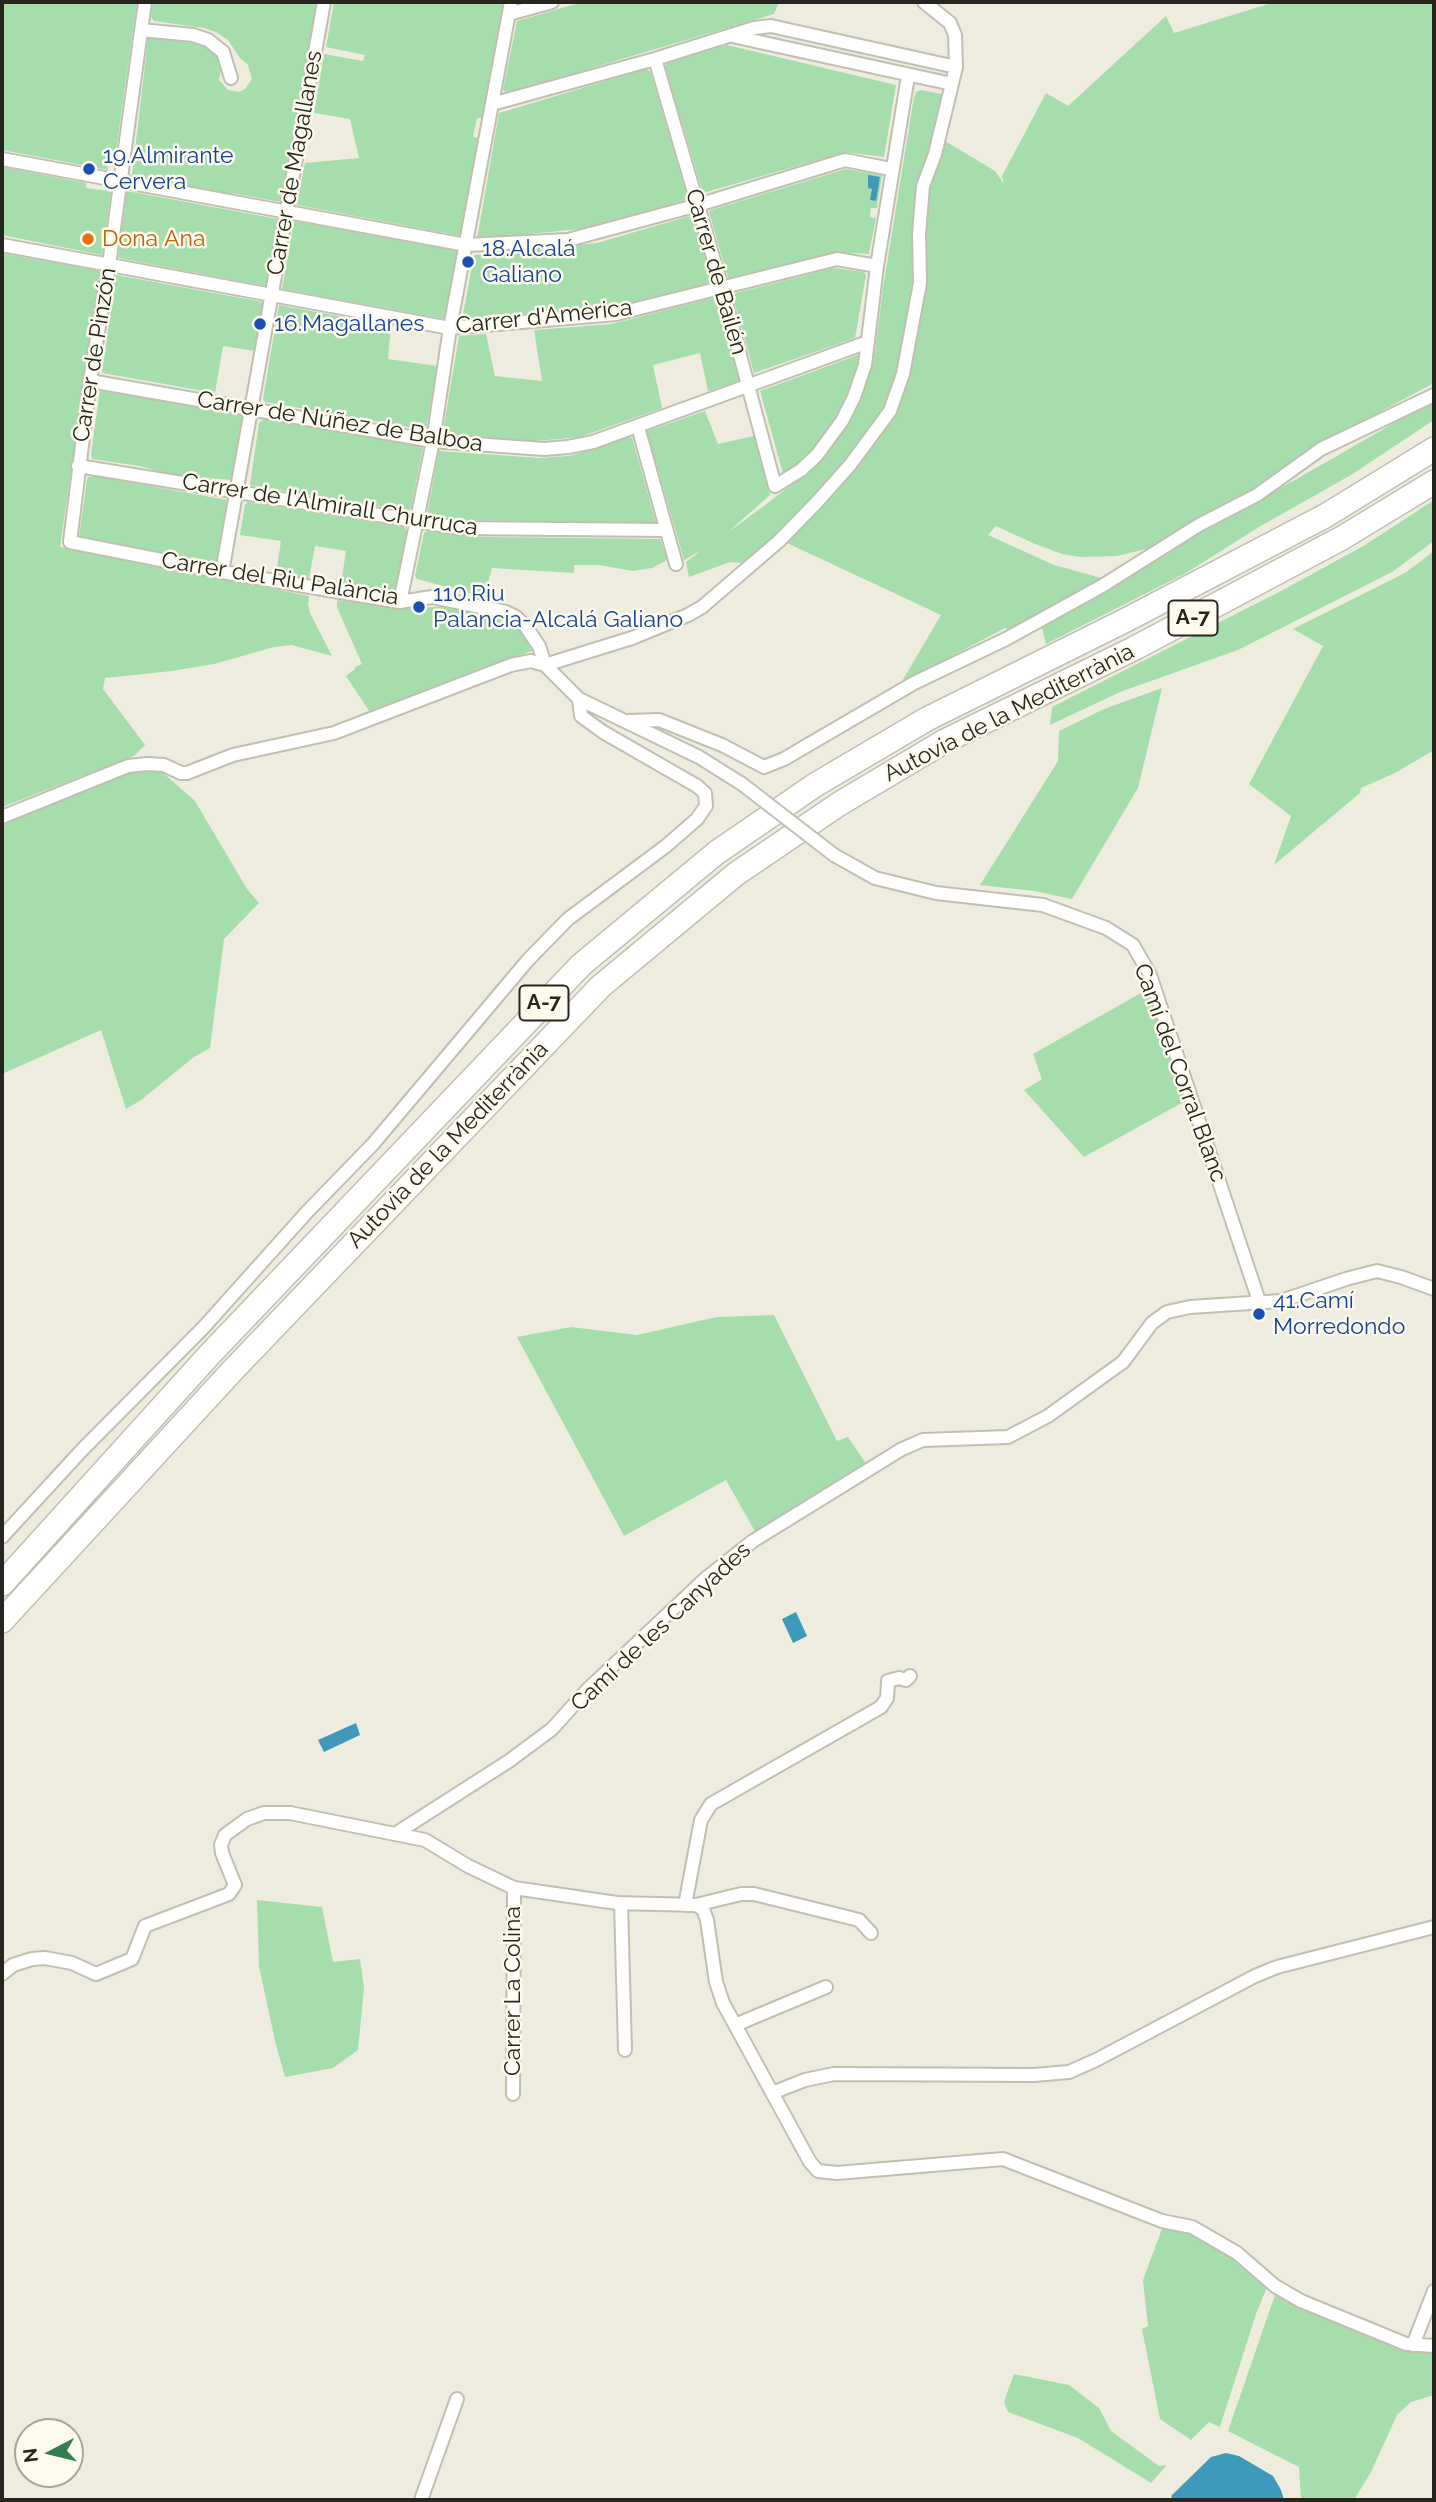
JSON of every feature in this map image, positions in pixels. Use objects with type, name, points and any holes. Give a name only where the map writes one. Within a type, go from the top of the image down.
[{"type":"highway","name":"Autovia de la Mediterrània","points":[[2,1584],[211,1353],[581,965],[716,853],[815,785],[927,719],[1126,620],[1325,516],[1434,449]]},
{"type":"highway","name":"Autovia de la Mediterrània","points":[[2,1622],[233,1370],[601,986],[736,874],[839,804],[945,741],[1135,648],[1342,538],[1434,482]]},
{"type":"street","name":"Carrer de Pinzón","points":[[70,542],[78,466],[145,2]]},
{"type":"street","name":"Carrer de Magallanes","points":[[222,572],[273,295],[284,213],[324,2]]},
{"type":"street","points":[[400,602],[433,441],[450,328],[510,8],[552,2]]},
{"type":"street","points":[[545,666],[632,638],[702,607],[779,541],[850,466],[890,411],[904,373],[920,283],[919,234],[923,186],[935,154],[956,67],[955,35],[950,23],[924,2]]},
{"type":"street","points":[[492,104],[655,59],[754,28],[771,26],[956,67]]},
{"type":"street","points":[[141,30],[192,35],[208,40],[223,52],[231,78]]},
{"type":"street","points":[[732,36],[952,85]]},
{"type":"street","name":"Carrer de Bailén","points":[[655,59],[722,288],[775,486],[801,470],[817,455],[842,421],[865,365],[868,342]]},
{"type":"street","points":[[868,342],[891,169],[908,76]]},
{"type":"street","points":[[2,159],[466,245],[568,240],[698,205],[845,160],[891,169]]},
{"type":"street","name":"Carrer d'Amèrica","points":[[2,245],[450,328],[616,314],[837,259],[877,266]]},
{"type":"street","name":"Carrer de Núñez de Balboa","points":[[90,381],[433,441],[533,448],[568,447],[638,427],[868,342]]},
{"type":"street","points":[[624,722],[659,720],[722,745],[764,767],[914,683],[1006,639],[1102,586],[1199,525],[1257,495],[1321,449],[1434,395]]},
{"type":"street","points":[[638,427],[676,564]]},
{"type":"street","name":"Carrer de l'Almirall Churruca","points":[[78,466],[471,528],[666,530]]},
{"type":"street","name":"Carrer del Riu Palància","points":[[70,542],[222,572],[400,602],[432,597],[506,612],[526,627],[539,646],[545,666]]},
{"type":"street","points":[[2,817],[128,766],[164,765],[187,773],[233,755],[334,733],[511,665],[531,661],[545,666],[579,699],[581,716],[603,732],[697,786],[705,793],[706,806],[697,819],[666,846],[568,919],[528,960],[373,1144],[307,1212],[194,1337],[82,1450],[2,1537]]},
{"type":"street","name":"Camí del Corral Blanc","points":[[579,699],[699,757],[742,784],[834,855],[875,877],[936,893],[1044,905],[1106,928],[1133,945],[1150,975],[1259,1301]]},
{"type":"street","name":"Camí de les Canyades","points":[[395,1834],[509,1761],[552,1729],[588,1689],[705,1579],[753,1541],[902,1449],[923,1440],[1008,1437],[1038,1421],[1123,1362],[1152,1323],[1167,1312],[1190,1307],[1281,1301],[1377,1271],[1434,1289]]},
{"type":"street","points":[[690,1905],[701,1820],[711,1804],[881,1707],[887,1698],[888,1681],[899,1678],[906,1680],[910,1676]]},
{"type":"street","points":[[2,1974],[13,1965],[32,1959],[72,1963],[96,1974],[132,1959],[145,1926],[229,1894],[235,1885],[222,1853],[221,1845],[225,1835],[247,1819],[264,1814],[289,1813],[425,1840],[468,1866],[514,1888],[621,1903],[690,1905],[741,1894],[754,1894],[859,1920],[871,1933]]},
{"type":"street","name":"Carrer La Colina","points":[[513,2094],[514,1888]]},
{"type":"street","points":[[621,1903],[625,2050]]},
{"type":"street","points":[[690,1905],[703,1909],[719,1992],[734,2025],[810,2162],[818,2171],[837,2173],[1003,2159],[1162,2221],[1192,2227],[1237,2253],[1275,2286],[1301,2301],[1413,2345],[1434,2346]]},
{"type":"street","points":[[772,2093],[805,2080],[834,2074],[1034,2075],[1069,2072],[1255,1976],[1278,1967],[1434,1927]]},
{"type":"street","points":[[734,2025],[825,1987]]},
{"type":"street","points":[[1413,2345],[1434,2291]]},
{"type":"street","points":[[421,2500],[457,2399]]},
{"type":"green space","points":[[2,2],[137,2],[114,165],[107,164],[108,170],[2,150]]},
{"type":"green space","points":[[153,2],[317,2],[281,202],[213,192],[132,175],[148,39],[151,37],[206,45],[220,56],[222,67],[219,80],[228,90],[239,92],[245,89],[252,79],[248,65],[228,40],[204,28],[154,21],[151,17]]},
{"type":"green space","points":[[334,2],[503,2],[482,118],[477,118],[473,137],[478,138],[461,236],[297,205],[305,163],[359,158],[350,119],[314,113],[324,54],[363,61],[365,55],[326,47]]},
{"type":"green space","points":[[583,2],[779,2],[774,14],[507,93],[503,90],[517,21]]},
{"type":"green space","points":[[1275,2],[1434,2],[1434,383],[1346,430],[1211,516],[1150,548],[1117,556],[1080,557],[1062,554],[996,526],[988,535],[1054,565],[1105,579],[1010,630],[1005,628],[901,683],[941,615],[787,543],[820,509],[890,420],[926,279],[926,193],[945,141],[995,171],[1004,184],[1002,176],[1046,93],[1068,106],[1166,16],[1174,33]]},
{"type":"green space","points":[[727,45],[896,85],[884,157],[845,152],[703,193],[665,66],[668,62]]},
{"type":"green space","points":[[646,69],[650,71],[688,199],[590,228],[477,239],[499,113]]},
{"type":"green space","points":[[921,90],[942,94],[935,132],[924,165],[912,234],[915,273],[903,342],[895,376],[881,413],[863,444],[778,533],[742,563],[730,562],[689,577],[686,562],[702,550],[684,560],[647,431],[705,411],[718,444],[754,436],[770,495],[727,533],[806,473],[858,401],[875,351],[914,97],[916,92]]},
{"type":"green space","points":[[2,167],[86,183],[86,188],[111,191],[102,255],[2,235]]},
{"type":"green space","points":[[846,169],[882,175],[877,208],[871,208],[870,217],[876,218],[869,254],[837,252],[728,278],[709,212],[711,210]]},
{"type":"green space","points":[[127,191],[278,219],[266,286],[118,258]]},
{"type":"green space","points":[[693,215],[712,282],[612,307],[462,320],[474,255],[597,243]]},
{"type":"green space","points":[[294,221],[458,251],[446,319],[282,289]]},
{"type":"green space","points":[[2,253],[100,271],[60,547],[309,596],[310,613],[332,656],[292,645],[274,647],[214,664],[105,678],[103,689],[145,745],[134,756],[2,807]]},
{"type":"green space","points":[[834,268],[863,272],[866,275],[855,338],[754,373],[733,297],[736,293]]},
{"type":"green space","points":[[116,275],[263,302],[255,351],[223,346],[215,393],[102,373]]},
{"type":"green space","points":[[713,298],[717,301],[739,379],[736,383],[708,391],[700,353],[653,365],[662,408],[580,437],[536,441],[446,435],[443,431],[459,336],[486,334],[495,376],[542,381],[534,330],[612,324]]},
{"type":"green space","points":[[279,305],[391,326],[388,359],[437,366],[426,430],[265,402],[263,399]]},
{"type":"green space","points":[[858,355],[863,361],[838,420],[816,450],[784,477],[760,391]]},
{"type":"green space","points":[[100,390],[242,415],[232,480],[206,478],[206,485],[140,466],[92,459]]},
{"type":"green space","points":[[1434,400],[1434,420],[1351,475],[1259,527],[1186,573],[1046,644],[1040,620]]},
{"type":"green space","points":[[264,419],[423,447],[411,508],[408,511],[250,485],[259,423]]},
{"type":"green space","points":[[632,438],[656,523],[462,520],[427,514],[439,451],[539,458],[569,456]]},
{"type":"green space","points":[[88,477],[227,500],[219,564],[79,538],[87,480]]},
{"type":"green space","points":[[1434,500],[1434,541],[1392,572],[1238,650],[1120,692],[1050,725],[1052,707],[1281,591],[1365,545]]},
{"type":"green space","points":[[248,502],[404,527],[407,531],[396,589],[392,592],[341,584],[346,551],[315,546],[309,579],[276,574],[281,541],[240,535],[245,504]]},
{"type":"green space","points":[[428,531],[485,537],[660,539],[667,560],[652,568],[633,571],[599,565],[574,565],[574,573],[492,568],[484,597],[417,579],[415,576],[424,533]]},
{"type":"green space","points":[[1434,551],[1434,750],[1395,773],[1361,788],[1360,793],[1274,865],[1291,816],[1249,784],[1323,646],[1293,629],[1405,573]]},
{"type":"green space","points":[[337,600],[405,609],[449,606],[505,619],[517,625],[533,646],[532,651],[369,711],[346,676],[362,664],[337,607]]},
{"type":"green space","points":[[1162,688],[1138,788],[1072,899],[1034,891],[980,885],[1058,761],[1059,731],[1104,709]]},
{"type":"green space","points":[[152,768],[161,771],[195,801],[247,889],[259,903],[224,939],[210,1048],[194,1057],[126,1109],[101,1030],[2,1074],[2,823],[123,773]]},
{"type":"green space","points":[[1148,989],[1187,1100],[1084,1157],[1024,1090],[1042,1079],[1033,1054]]},
{"type":"green space","points":[[774,1315],[837,1441],[848,1437],[867,1465],[757,1535],[726,1480],[624,1536],[517,1337],[571,1327],[637,1335],[717,1317]]},
{"type":"green space","points":[[257,1900],[322,1907],[333,1962],[360,1959],[364,1988],[358,2050],[333,2068],[285,2077],[259,1966]]},
{"type":"green space","points":[[1163,2226],[1185,2230],[1229,2254],[1267,2287],[1220,2427],[1209,2422],[1191,2440],[1160,2419],[1142,2329],[1148,2326],[1143,2280]]},
{"type":"green space","points":[[1276,2292],[1434,2350],[1434,2395],[1411,2402],[1397,2415],[1371,2472],[1354,2500],[1301,2500],[1299,2467],[1228,2431]]},
{"type":"green space","points":[[1014,2374],[1069,2385],[1099,2408],[1111,2431],[1159,2466],[1167,2465],[1151,2483],[1078,2438],[1008,2412],[1004,2402]]},
{"type":"water","points":[[868,175],[880,177],[876,201],[870,200],[872,189],[868,188]]},
{"type":"water","points":[[796,1612],[807,1636],[793,1643],[782,1619]]},
{"type":"water","points":[[356,1723],[360,1735],[324,1752],[318,1740]]},
{"type":"water","points":[[1226,2453],[1239,2456],[1273,2476],[1284,2500],[1173,2500],[1171,2496],[1211,2457]]},
{"type":"place","name":"19.Almirante Cervera","points":[[89,169]]},
{"type":"place","name":"Dona Ana","points":[[88,239]]},
{"type":"place","name":"18.Alcalá Galiano","points":[[468,262]]},
{"type":"place","name":"16.Magallanes","points":[[260,324]]},
{"type":"place","name":"110.Riu Palancia-Alcalá Galiano","points":[[419,607]]},
{"type":"place","name":"41.Camí Morredondo","points":[[1259,1314]]}]
